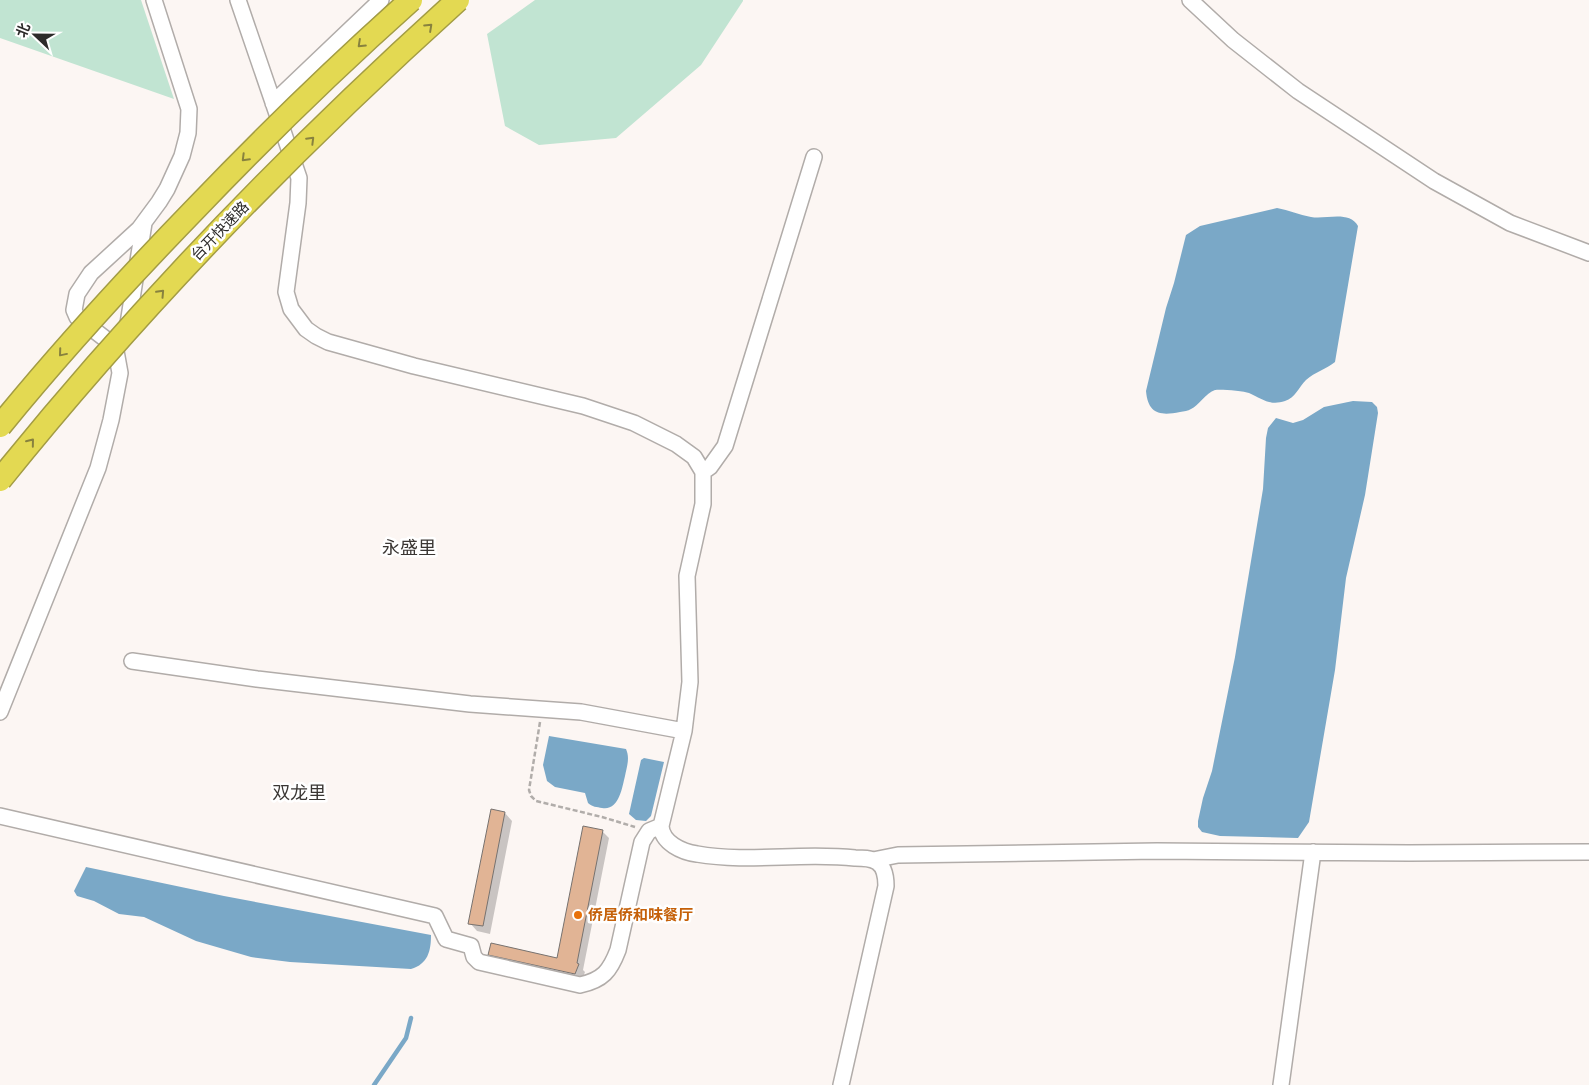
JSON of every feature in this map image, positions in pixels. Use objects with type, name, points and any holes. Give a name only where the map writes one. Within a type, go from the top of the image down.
[{"type":"highway","points":[[0,426],[80,331],[152,254],[299,104],[365,40],[410,0]]},
{"type":"highway","name":"台开快速路","points":[[0,480],[105,354],[176,277],[322,128],[458,0]]},
{"type":"street","points":[[120,373],[116,351],[112,344],[77,317],[74,310],[77,294],[91,273],[144,222],[167,189],[182,156],[188,133],[189,109],[154,0]]},
{"type":"street","points":[[238,0],[298,178],[298,203],[286,292],[291,310],[306,329],[328,342],[414,366],[583,406],[634,423],[676,444],[694,457],[703,472],[702,504],[687,576],[690,682],[684,731],[661,826],[661,832],[668,842],[684,851],[730,858],[836,856],[873,860],[898,855],[1157,851],[1589,852]]},
{"type":"street","points":[[272,103],[381,0]]},
{"type":"street","points":[[1190,0],[1234,40],[1298,91],[1434,181],[1510,222],[1589,254]]},
{"type":"street","points":[[703,472],[710,467],[725,446],[814,157]]},
{"type":"street","points":[[0,712],[98,468],[111,420],[120,373],[144,222]]},
{"type":"street","points":[[132,661],[258,679],[470,704],[581,712],[684,731]]},
{"type":"street","points":[[0,816],[435,916],[446,939],[471,946],[474,957],[479,962],[580,985],[600,978],[614,962],[642,842],[652,829],[661,826]]},
{"type":"street","points":[[1281,1085],[1313,852]]},
{"type":"street","points":[[842,1085],[886,886],[886,874],[879,863],[873,860]]},
{"type":"path","points":[[542,710],[529,790],[531,796],[536,801],[636,827],[646,835]]},
{"type":"green space","points":[[0,0],[141,0],[174,99],[0,38]]},
{"type":"green space","points":[[535,0],[743,1],[701,65],[616,138],[539,145],[505,126],[487,34]]},
{"type":"water","points":[[1277,208],[1317,218],[1349,218],[1358,226],[1335,362],[1309,377],[1294,395],[1285,401],[1275,403],[1246,392],[1215,390],[1189,410],[1167,414],[1156,412],[1149,405],[1146,391],[1186,235],[1200,226]]},
{"type":"water","points":[[1353,401],[1372,402],[1377,407],[1378,413],[1365,495],[1346,578],[1335,670],[1309,822],[1298,838],[1220,836],[1202,832],[1198,827],[1198,821],[1212,771],[1235,657],[1263,489],[1268,428],[1276,418],[1293,423],[1303,420],[1324,407]]},
{"type":"water","points":[[549,736],[626,749],[628,762],[623,786],[619,798],[612,806],[602,808],[593,806],[588,803],[585,793],[555,787],[547,781],[543,765]]},
{"type":"water","points":[[644,758],[664,762],[651,816],[646,821],[636,820],[629,814],[641,760]]},
{"type":"water","points":[[86,867],[224,896],[431,935],[429,951],[421,964],[411,969],[290,962],[251,957],[196,941],[144,917],[119,914],[94,901],[77,896],[74,891]]},
{"type":"building","points":[[491,809],[505,812],[483,926],[468,924]]},
{"type":"building","points":[[583,826],[603,830],[577,963],[579,964],[575,974],[488,955],[491,943],[557,958]]},
{"type":"waterway","points":[[374,1085],[406,1038],[411,1018]]},
{"type":"place","name":"侨居侨和味餐厅","points":[[578,915]]},
{"type":"district","name":"永盛里","points":[[409,548]]},
{"type":"district","name":"双龙里","points":[[299,793]]}]
